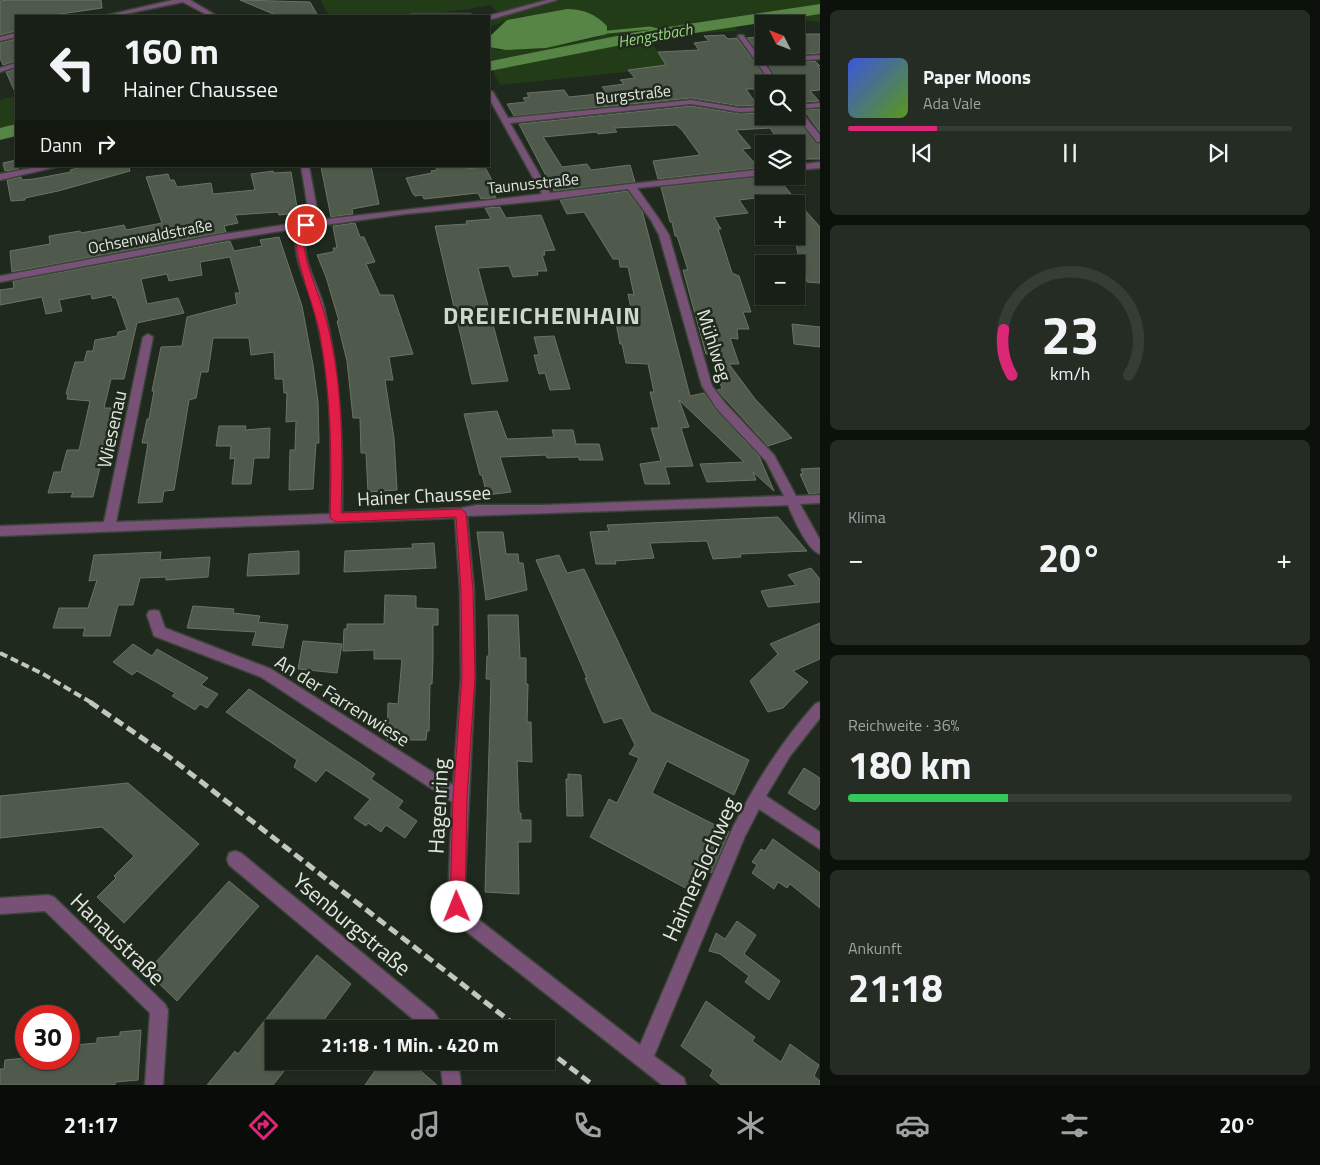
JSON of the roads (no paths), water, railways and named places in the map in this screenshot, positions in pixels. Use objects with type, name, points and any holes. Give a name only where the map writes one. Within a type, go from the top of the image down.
[{"type":"street","points":[[112,15],[183,0],[212,15]]},
{"type":"street","points":[[490,18],[554,0]]},
{"type":"street","points":[[0,39],[15,35]]},
{"type":"street","points":[[741,36],[755,55]]},
{"type":"street","points":[[805,58],[820,57]]},
{"type":"street","points":[[0,70],[15,65]]},
{"type":"street","points":[[490,94],[548,197]]},
{"type":"street","name":"Burgstraße","points":[[505,121],[691,102],[740,110],[755,109]]},
{"type":"street","points":[[805,107],[820,105]]},
{"type":"street","points":[[805,120],[820,140]]},
{"type":"street","points":[[805,167],[820,165]]},
{"type":"street","points":[[0,177],[51,167]]},
{"type":"street","points":[[305,167],[310,224],[300,232],[299,246],[320,314],[332,378],[338,458],[336,518]]},
{"type":"street","name":"Taunusstraße","points":[[310,224],[405,211],[548,197],[755,173]]},
{"type":"street","name":"Mühlweg","points":[[631,187],[655,219],[664,235],[700,366],[710,392],[770,458],[791,500],[798,519],[820,549]]},
{"type":"street","name":"Ochsenwaldstraße","points":[[0,279],[218,238],[310,224]]},
{"type":"street","name":"Wiesenau","points":[[109,528],[148,337]]},
{"type":"street","name":"Hainer Chaussee","points":[[0,534],[461,513],[477,510],[544,510],[820,499]]},
{"type":"street","name":"Hagenring","points":[[461,513],[469,642],[456,900],[460,914],[677,1085]]},
{"type":"street","name":"An der Farrenwiese","points":[[154,615],[160,632],[266,673],[460,798]]},
{"type":"street","name":"Haimerslochweg","points":[[643,1060],[739,832],[756,798],[800,730],[820,708]]},
{"type":"street","points":[[756,798],[820,840]]},
{"type":"street","name":"Ysenburgstraße","points":[[235,858],[429,1020]]},
{"type":"street","name":"Hanaustraße","points":[[0,906],[48,903],[159,1010],[154,1085]]},
{"type":"street","points":[[450,1070],[452,1085]]},
{"type":"waterway","name":"Hengstbach","points":[[491,66],[642,36],[820,9]]},
{"type":"waterway","points":[[608,32],[650,28],[664,32]]},
{"type":"waterway","name":"Hengstbach","points":[[0,134],[15,130]]},
{"type":"railway","points":[[0,653],[43,674],[92,703]]},
{"type":"railway","points":[[90,702],[168,756],[508,1020]]},
{"type":"railway","points":[[555,1056],[593,1085]]},
{"type":"district","name":"DREIEICHENHAIN","points":[[542,315]]}]
